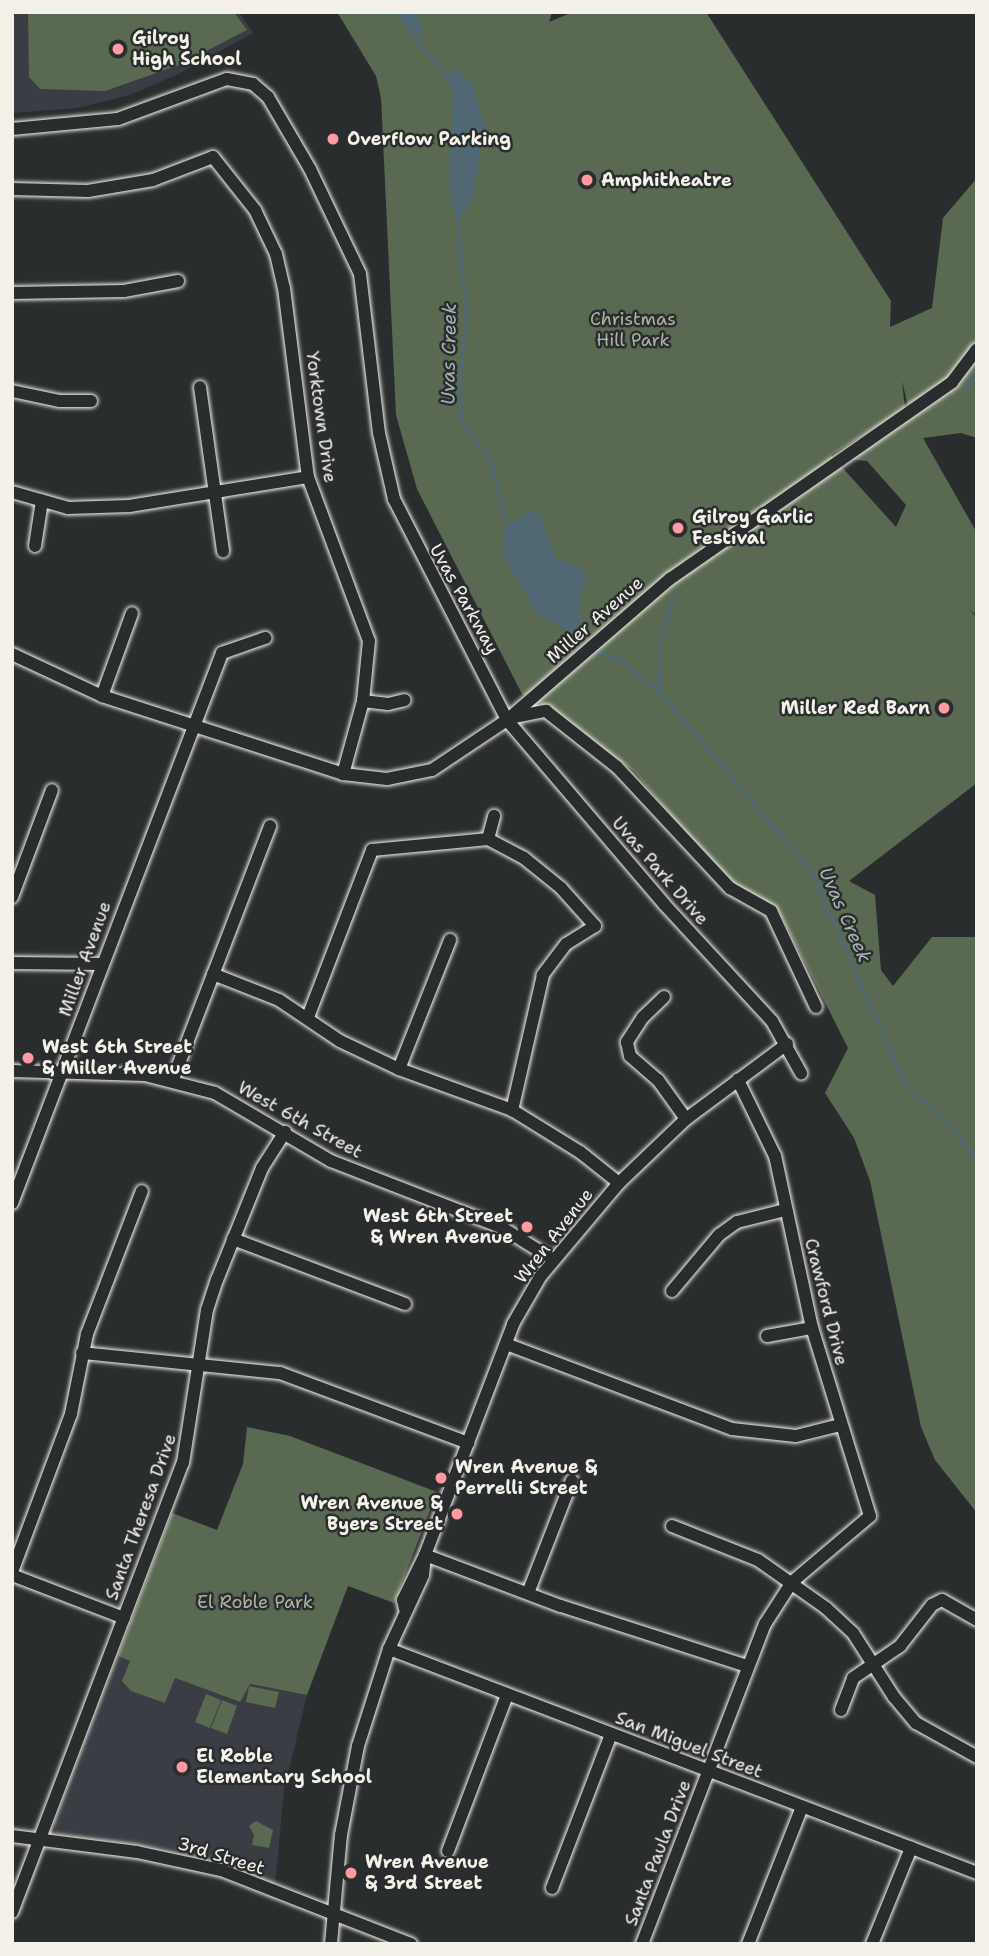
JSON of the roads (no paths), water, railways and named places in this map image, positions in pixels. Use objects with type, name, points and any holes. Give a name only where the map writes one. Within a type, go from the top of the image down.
[{"type":"street","name":"Uvas Parkway","points":[[12,129],[106,121],[159,107],[220,80],[247,81],[264,92],[279,112],[352,252],[367,299],[379,433],[394,499],[507,720]]},
{"type":"street","points":[[12,129],[12,138]]},
{"type":"street","name":"Yorktown Drive","points":[[12,189],[88,191],[153,180],[214,157],[255,210],[276,254],[294,350],[308,477],[369,640],[363,701],[343,775]]},
{"type":"street","points":[[12,293],[124,291],[178,281]]},
{"type":"street","name":"Miller Avenue","points":[[12,654],[102,696],[193,729],[343,775],[387,779],[432,770],[507,720],[670,579],[952,382],[977,349]]},
{"type":"street","points":[[200,387],[223,551]]},
{"type":"street","points":[[12,391],[60,401],[91,401]]},
{"type":"street","points":[[12,492],[68,508],[130,506],[215,495],[308,477]]},
{"type":"street","points":[[36,546],[42,501]]},
{"type":"street","points":[[102,696],[132,613]]},
{"type":"street","points":[[193,729],[222,653],[265,638]]},
{"type":"street","points":[[363,701],[388,704],[405,701]]},
{"type":"street","points":[[507,720],[530,711],[546,711],[617,767],[730,888],[771,911],[816,1007]]},
{"type":"street","name":"Uvas Park Drive","points":[[507,720],[664,904],[772,1021],[801,1073]]},
{"type":"street","name":"Miller Avenue","points":[[13,1198],[193,729]]},
{"type":"street","points":[[12,897],[52,790]]},
{"type":"street","points":[[488,839],[494,816]]},
{"type":"street","points":[[173,1079],[270,826]]},
{"type":"street","points":[[308,1017],[372,850],[488,839],[524,859],[561,888],[595,926],[566,944],[543,975],[512,1110]]},
{"type":"street","points":[[399,1069],[450,940]]},
{"type":"street","points":[[12,963],[101,964]]},
{"type":"street","points":[[213,974],[279,1000],[340,1041],[399,1069],[512,1110],[580,1152],[619,1182]]},
{"type":"street","points":[[664,997],[643,1017],[628,1042],[629,1049],[686,1119]]},
{"type":"street","name":"Wren Avenue","points":[[331,1944],[348,1791],[367,1712],[405,1609],[403,1600],[425,1555],[506,1344],[528,1295],[619,1182],[686,1119],[787,1044]]},
{"type":"street","name":"West 6th Street","points":[[12,1071],[62,1071],[173,1079],[235,1101],[331,1161],[501,1227],[554,1260]]},
{"type":"street","name":"Crawford Drive","points":[[738,1080],[775,1156],[812,1328],[840,1426],[870,1516],[857,1530]]},
{"type":"street","name":"Santa Theresa Drive","points":[[12,1912],[183,1463],[201,1366],[207,1310],[266,1159],[285,1132]]},
{"type":"street","points":[[124,1618],[12,1574],[71,1415],[82,1353],[142,1191]]},
{"type":"street","points":[[672,1291],[719,1235],[737,1222],[785,1210]]},
{"type":"street","points":[[233,1239],[405,1304]]},
{"type":"street","points":[[767,1336],[812,1328]]},
{"type":"street","points":[[506,1344],[732,1429],[796,1436],[840,1426]]},
{"type":"street","points":[[82,1353],[280,1373],[468,1443]]},
{"type":"street","points":[[528,1594],[572,1480]]},
{"type":"street","points":[[672,1526],[758,1560],[792,1582],[840,1619],[916,1723],[941,1740],[977,1757]]},
{"type":"street","name":"Santa Paula Drive","points":[[642,1944],[765,1624],[792,1582],[818,1556],[857,1530]]},
{"type":"street","points":[[425,1555],[528,1594],[747,1666]]},
{"type":"street","points":[[841,1710],[848,1685],[900,1646],[932,1605],[942,1600],[977,1620]]},
{"type":"street","name":"San Miguel Street","points":[[389,1649],[977,1873]]},
{"type":"street","points":[[448,1851],[507,1695]]},
{"type":"street","points":[[552,1888],[611,1734]]},
{"type":"street","points":[[748,1944],[802,1807]]},
{"type":"street","name":"3rd Street","points":[[12,1836],[186,1861],[334,1913],[411,1944]]},
{"type":"street","points":[[872,1944],[911,1848]]},
{"type":"water","points":[[391,12],[415,12],[424,33],[418,35]]},
{"type":"water","points":[[453,69],[471,81],[484,124],[474,194],[465,212],[455,218],[449,187],[453,90],[448,74]]},
{"type":"water","points":[[529,511],[540,514],[555,558],[581,567],[586,580],[580,597],[580,618],[576,630],[569,633],[535,611],[506,560],[502,537],[506,526]]},
{"type":"waterway","name":"Uvas Creek","points":[[404,22],[451,84]]},
{"type":"waterway","name":"Uvas Creek","points":[[457,214],[466,313],[459,396],[463,423],[490,459],[508,527]]},
{"type":"waterway","points":[[963,389],[977,375]]},
{"type":"waterway","points":[[659,691],[660,643],[672,599]]},
{"type":"waterway","name":"Uvas Creek","points":[[579,619],[584,636]]},
{"type":"waterway","name":"Uvas Creek","points":[[595,651],[618,658],[659,691],[811,870],[905,1084],[946,1121],[977,1159]]},
{"type":"place","name":"Gilroy High School","points":[[118,49]]},
{"type":"place","name":"Overflow Parking","points":[[333,139]]},
{"type":"place","name":"Amphitheatre","points":[[587,180]]},
{"type":"place","name":"Gilroy Garlic Festival","points":[[678,528]]},
{"type":"place","name":"Miller Red Barn","points":[[944,708]]},
{"type":"place","name":"West 6th Street & Miller Avenue","points":[[28,1058]]},
{"type":"place","name":"West 6th Street & Wren Avenue","points":[[527,1227]]},
{"type":"place","name":"Wren Avenue & Perrelli Street","points":[[441,1478]]},
{"type":"place","name":"Wren Avenue & Byers Street","points":[[457,1514]]},
{"type":"place","name":"El Roble Elementary School","points":[[182,1767]]},
{"type":"place","name":"Wren Avenue & 3rd Street","points":[[351,1873]]},
{"type":"park label","name":"Christmas Hill Park","points":[[633,330]]},
{"type":"park label","name":"El Roble Park","points":[[255,1602]]}]
